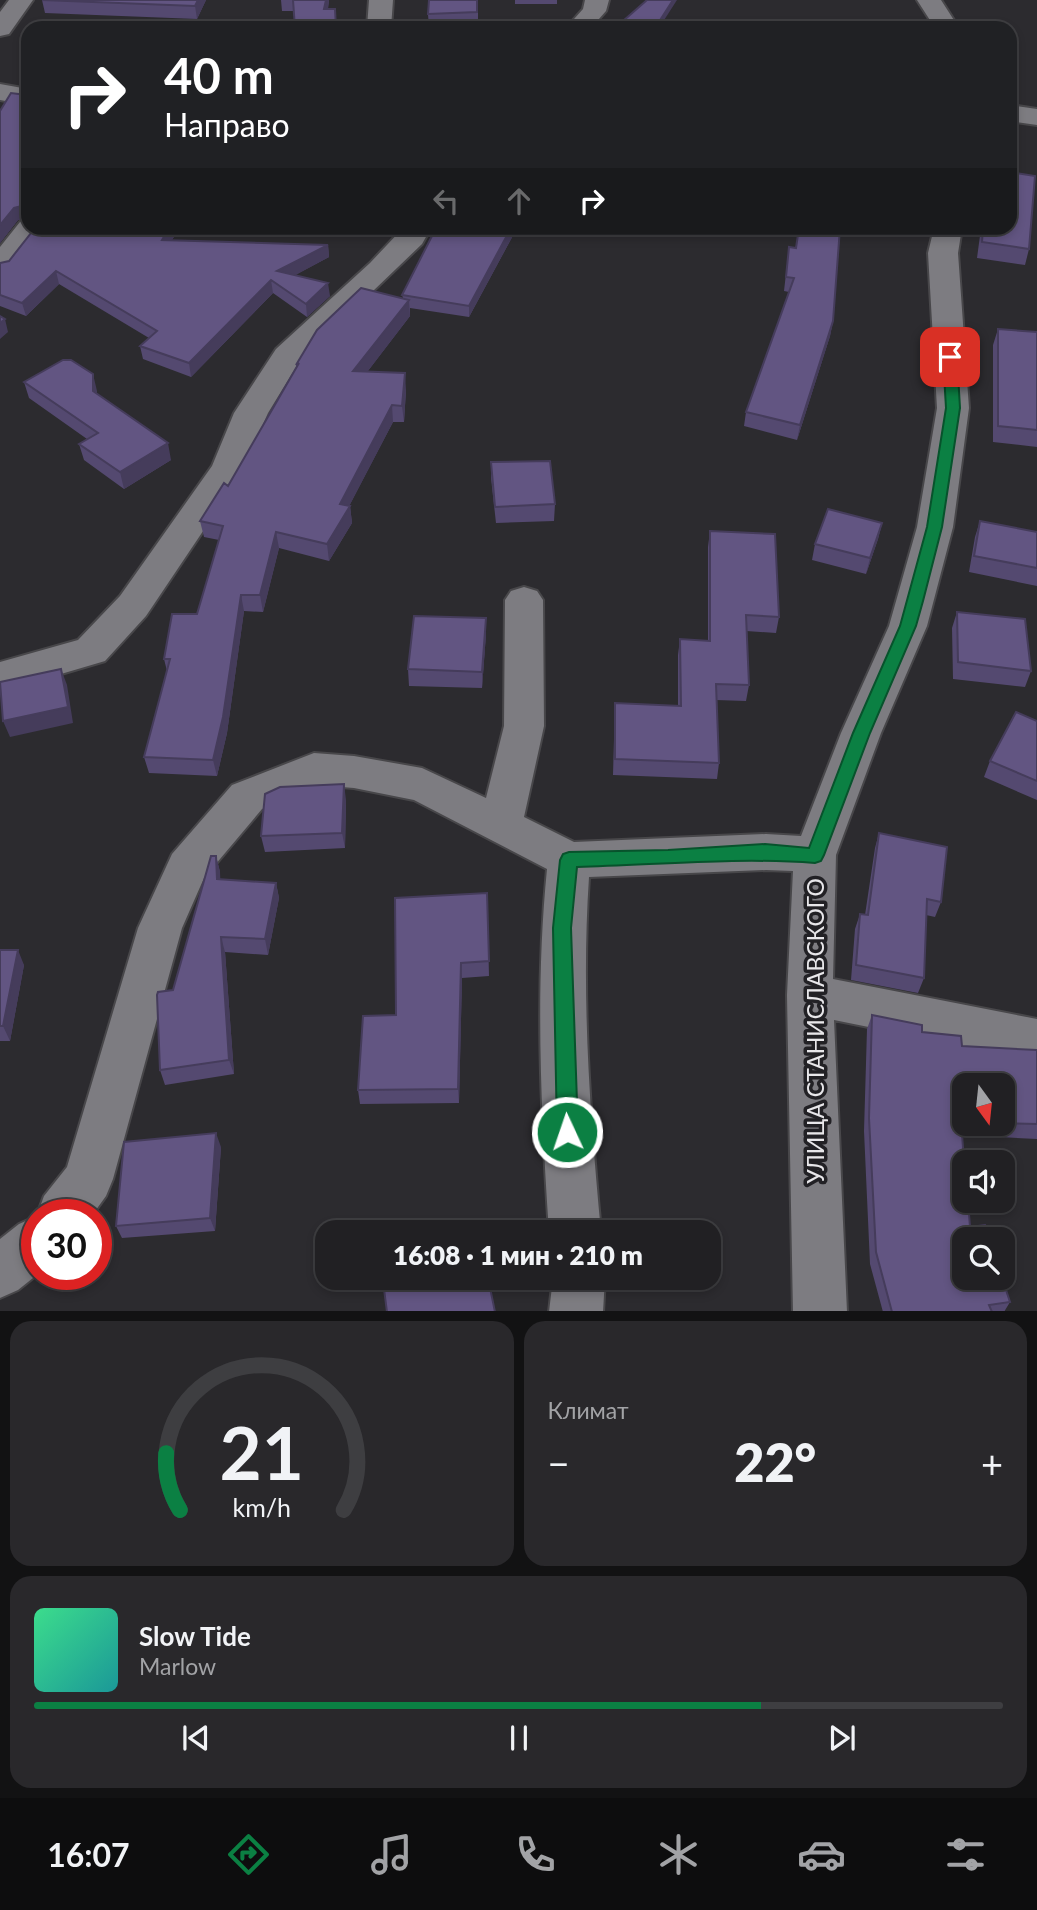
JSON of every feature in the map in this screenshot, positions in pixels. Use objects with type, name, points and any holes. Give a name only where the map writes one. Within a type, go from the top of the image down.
[{"type":"street","points":[[0,29],[21,0]]},
{"type":"street","points":[[380,21],[381,0]]},
{"type":"street","points":[[585,21],[594,11],[597,0]]},
{"type":"street","points":[[929,0],[942,21]]},
{"type":"street","points":[[0,92],[21,96]]},
{"type":"street","points":[[1017,114],[1037,117]]},
{"type":"street","points":[[0,266],[24,235]]},
{"type":"street","points":[[0,677],[91,651],[133,606],[228,468],[251,413],[287,356],[381,269],[414,235]]},
{"type":"street","name":"УЛИЦА СТАНИСЛАВСКОГО","points":[[820,1311],[810,995],[815,855],[861,733],[908,626],[935,527],[953,408],[943,253],[947,235]]},
{"type":"street","points":[[501,824],[524,726],[524,600]]},
{"type":"street","points":[[73,1199],[88,1179],[160,928],[187,867],[247,797],[314,769],[354,772],[422,785],[569,860],[765,852],[815,855]]},
{"type":"street","points":[[569,860],[562,941],[565,1107],[574,1220]]},
{"type":"street","points":[[810,995],[1037,1040]]},
{"type":"street","points":[[0,1272],[21,1255]]},
{"type":"street","points":[[576,1311],[578,1290]]},
{"type":"building","points":[[42,0],[198,0],[195,6]]},
{"type":"building","points":[[293,0],[326,0],[324,9],[335,9],[336,21],[294,21]]},
{"type":"building","points":[[429,0],[477,0],[477,12],[428,14]]},
{"type":"building","points":[[647,0],[673,0],[660,21],[623,21]]},
{"type":"building","points":[[901,20],[901,21],[780,21]]},
{"type":"building","points":[[11,93],[21,94],[21,206],[14,208],[0,225],[0,111]]},
{"type":"building","points":[[1017,173],[1035,176],[1029,249],[982,242],[982,235],[1017,235]]},
{"type":"building","points":[[29,235],[165,235],[162,240],[328,245],[277,271],[328,283],[306,304],[271,280],[189,363],[140,346],[157,331],[56,271],[22,303],[0,295],[0,263],[9,261]]},
{"type":"building","points":[[432,235],[507,235],[469,306],[402,295]]},
{"type":"building","points":[[798,235],[839,235],[833,321],[800,425],[746,412],[794,278],[786,277],[789,247],[796,248]]},
{"type":"building","points":[[361,288],[409,300],[353,371],[405,373],[402,406],[392,405],[340,504],[350,506],[327,544],[276,532],[260,595],[241,595],[223,717],[213,760],[144,757],[170,659],[164,659],[172,614],[197,614],[223,526],[200,521],[224,483],[228,486],[317,330]]},
{"type":"building","points":[[998,329],[1037,332],[1037,430],[998,426]]},
{"type":"building","points":[[63,360],[71,360],[93,374],[93,391],[168,443],[120,472],[79,444],[98,433],[24,382]]},
{"type":"building","points":[[550,461],[555,504],[495,507],[491,462]]},
{"type":"building","points":[[828,509],[882,523],[870,558],[815,544]]},
{"type":"building","points":[[980,521],[1037,532],[1037,568],[974,556]]},
{"type":"building","points":[[710,531],[775,534],[779,617],[746,615],[749,685],[716,684],[719,763],[615,759],[615,703],[681,706],[680,639],[710,641]]},
{"type":"building","points":[[957,612],[1025,619],[1031,671],[958,662]]},
{"type":"building","points":[[414,616],[486,618],[482,672],[408,669]]},
{"type":"building","points":[[61,669],[68,707],[3,721],[0,682]]},
{"type":"building","points":[[1016,712],[1037,721],[1037,781],[990,761]]},
{"type":"building","points":[[344,784],[342,833],[261,836],[265,794],[280,787]]},
{"type":"building","points":[[879,833],[947,847],[941,902],[927,899],[924,978],[856,965],[860,914],[868,915]]},
{"type":"building","points":[[211,856],[216,856],[217,879],[276,883],[265,939],[221,937],[229,1060],[160,1070],[157,995],[158,992],[173,990]]},
{"type":"building","points":[[487,893],[489,961],[461,963],[458,1089],[358,1090],[363,1016],[396,1015],[395,898]]},
{"type":"building","points":[[0,950],[18,950],[3,1026],[0,1026]]},
{"type":"building","points":[[872,1015],[922,1025],[922,1032],[961,1036],[962,1046],[1037,1050],[1037,1124],[1015,1123],[1015,1073],[952,1073],[952,1136],[962,1136],[963,1150],[952,1150],[952,1213],[969,1213],[970,1227],[952,1227],[952,1290],[1006,1290],[1010,1302],[989,1305],[992,1311],[892,1311],[876,1252],[869,1118]]},
{"type":"building","points":[[216,1133],[210,1218],[116,1226],[124,1142]]},
{"type":"building","points":[[384,1290],[490,1290],[495,1311],[387,1311]]},
{"type":"route","points":[[567,1132],[562,928],[569,860],[765,852],[815,855],[861,733],[908,626],[915,601],[935,527],[953,408],[950,357]]}]
